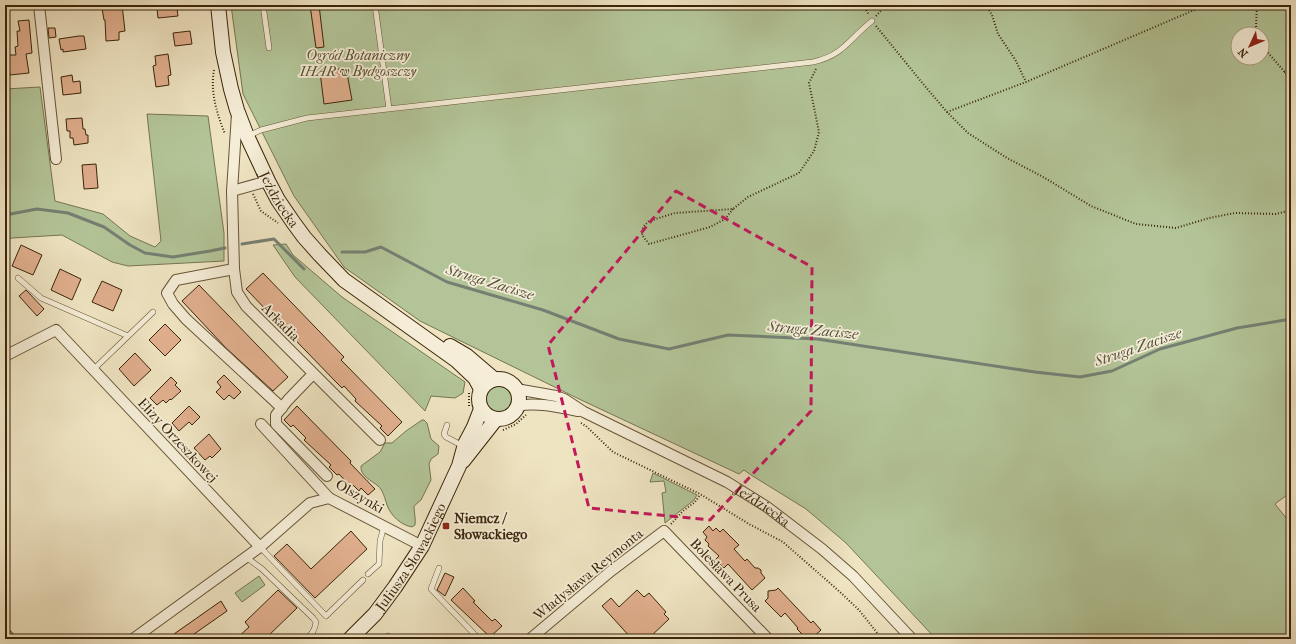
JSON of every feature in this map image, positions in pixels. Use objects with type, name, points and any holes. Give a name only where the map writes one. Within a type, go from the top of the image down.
[{"type":"street","points":[[39,5],[56,159]]},
{"type":"street","name":"Jeździecka","points":[[218,5],[223,52],[237,110],[247,136],[278,200],[304,237],[344,280],[456,360],[479,383],[475,390]]},
{"type":"street","name":"Arkadia","points":[[237,110],[232,191],[234,269],[237,292],[246,306],[380,440]]},
{"type":"street","points":[[232,191],[268,181]]},
{"type":"street","points":[[234,269],[176,280],[167,293],[173,304],[186,319],[282,408]]},
{"type":"street","name":"Elizy Orzeszkowej","points":[[5,356],[56,330],[260,547]]},
{"type":"street","name":"Jeździecka","points":[[427,338],[449,346],[467,356],[494,380]]},
{"type":"street","points":[[313,374],[276,415],[276,424],[327,476]]},
{"type":"street","points":[[475,390],[488,382],[494,380],[505,380],[512,384],[516,389],[523,410],[496,419],[476,409]]},
{"type":"street","name":"Jeździecka","points":[[516,389],[556,396],[564,399],[584,412],[727,482],[767,507],[848,571],[912,639]]},
{"type":"street","name":"Juliusza Słowackiego","points":[[350,639],[375,614],[422,546],[459,466],[464,447],[474,427],[476,409],[479,403],[479,396],[475,390]]},
{"type":"street","name":"Jeździecka","points":[[523,410],[529,404],[541,404],[584,412]]},
{"type":"street","name":"Juliusza Słowackiego","points":[[459,466],[496,419]]},
{"type":"street","name":"Olszynki","points":[[260,424],[329,498],[422,546]]},
{"type":"street","points":[[133,639],[260,547],[310,503],[329,498]]},
{"type":"street","name":"Władysława Reymonta","points":[[530,639],[611,571],[664,531]]},
{"type":"street","name":"Bolesława Prusa","points":[[664,531],[768,639]]},
{"type":"lane","points":[[263,5],[269,48]]},
{"type":"lane","points":[[375,5],[389,109]]},
{"type":"lane","points":[[247,136],[261,130],[307,118],[813,62],[825,59],[838,52],[872,20]]},
{"type":"lane","points":[[18,278],[41,298],[128,336]]},
{"type":"lane","points":[[94,369],[153,312]]},
{"type":"lane","points":[[447,425],[444,434],[464,447]]},
{"type":"lane","points":[[368,574],[379,564],[380,541],[384,526]]},
{"type":"lane","points":[[260,547],[326,616],[363,580]]},
{"type":"lane","points":[[246,557],[262,569],[296,600],[316,622],[313,632],[306,639]]},
{"type":"lane","points":[[439,568],[430,589],[480,639]]},
{"type":"path","points":[[863,5],[872,20],[924,85],[947,112],[968,133],[1007,158],[1045,178],[1091,206],[1136,224],[1176,228],[1209,218],[1235,213],[1276,214],[1291,210]]},
{"type":"path","points":[[872,20],[886,5]]},
{"type":"path","points":[[986,5],[992,15],[998,34],[1016,61],[1026,82]]},
{"type":"path","points":[[947,112],[1026,82],[1206,5]]},
{"type":"path","points":[[1256,26],[1257,5]]},
{"type":"path","points":[[1270,55],[1291,79]]},
{"type":"path","points":[[733,208],[675,213],[649,221],[643,227],[642,235],[649,244],[710,227],[725,219],[733,208],[748,197],[799,173],[814,151],[819,132],[809,83],[814,72],[825,59]]},
{"type":"path","points":[[1284,72],[1291,70]]},
{"type":"path","points":[[475,390],[468,399],[476,409]]},
{"type":"path","points":[[483,434],[488,437],[516,424],[523,410]]},
{"type":"path","points":[[580,422],[613,452],[700,494],[749,524],[783,542],[840,592],[858,610],[882,639]]},
{"type":"path","points":[[664,531],[683,511],[695,502],[700,494]]},
{"type":"highlighted area","points":[[676,191],[812,267],[811,411],[710,520],[589,508],[548,345]]},
{"type":"green space","name":"Ogród Botaniczny IHAR w Bydgoszczy","points":[[231,5],[1291,5],[1291,492],[1275,504],[1291,524],[1291,639],[936,639],[846,543],[806,509],[744,470],[739,474],[579,399],[420,321],[344,267],[294,196],[243,94]]},
{"type":"green space","points":[[40,87],[55,201],[103,214],[130,236],[155,247],[161,241],[147,114],[208,116],[224,233],[224,261],[128,266],[112,262],[62,235],[12,238],[5,240],[5,89]]},
{"type":"green space","points":[[286,244],[293,255],[342,297],[465,382],[463,393],[455,398],[431,396],[425,411],[295,277],[273,245]]},
{"type":"green space","points":[[499,386],[508,390],[512,399],[508,408],[499,412],[490,408],[486,399],[490,390]]},
{"type":"green space","points":[[422,420],[427,423],[431,439],[439,446],[438,454],[431,459],[429,464],[431,480],[421,500],[414,506],[415,525],[412,527],[400,522],[394,516],[387,505],[381,490],[378,486],[366,478],[362,472],[361,466],[380,452],[385,443],[392,443]]},
{"type":"green space","points":[[653,473],[697,495],[694,500],[665,523],[662,493],[666,492],[664,481],[650,482]]},
{"type":"green space","points":[[259,576],[265,585],[242,602],[235,593]]},
{"type":"building","points":[[122,5],[125,31],[119,32],[119,40],[106,41],[105,20],[102,8]]},
{"type":"building","points":[[159,5],[173,5],[173,8],[177,8],[178,16],[158,18],[157,9],[159,8]]},
{"type":"building","points":[[310,5],[319,5],[324,47],[316,48]]},
{"type":"building","points":[[29,20],[32,53],[26,54],[29,73],[10,75],[8,55],[16,55],[15,47],[18,46],[17,31],[20,31],[18,21]]},
{"type":"building","points":[[48,28],[55,28],[56,37],[49,38]]},
{"type":"building","points":[[190,31],[192,44],[175,46],[173,33]]},
{"type":"building","points":[[84,36],[86,49],[63,52],[63,49],[61,50],[59,39]]},
{"type":"building","points":[[168,54],[171,75],[168,76],[169,85],[156,87],[153,66],[156,65],[155,56]]},
{"type":"building","points":[[346,68],[352,100],[324,104],[320,72]]},
{"type":"building","points":[[72,75],[73,82],[80,81],[81,93],[63,95],[61,77]]},
{"type":"building","points":[[82,118],[83,129],[85,129],[86,135],[88,135],[88,143],[74,145],[73,138],[70,138],[70,131],[67,131],[66,119]]},
{"type":"building","points":[[96,164],[98,188],[84,189],[82,165]]},
{"type":"building","points":[[21,245],[42,255],[33,275],[12,266]]},
{"type":"building","points":[[60,269],[81,279],[72,300],[51,290]]},
{"type":"building","points":[[263,273],[344,357],[341,360],[402,422],[388,436],[380,428],[382,426],[355,401],[356,399],[344,386],[342,388],[246,289]]},
{"type":"building","points":[[102,281],[122,290],[113,311],[92,302]]},
{"type":"building","points":[[199,285],[288,377],[273,391],[226,348],[182,301]]},
{"type":"building","points":[[26,290],[44,309],[37,316],[19,296]]},
{"type":"building","points":[[165,324],[181,340],[165,356],[149,340]]},
{"type":"building","points":[[135,353],[151,370],[134,386],[119,369]]},
{"type":"building","points":[[224,375],[241,392],[234,399],[229,395],[224,400],[216,392],[221,387],[217,382]]},
{"type":"building","points":[[171,377],[177,383],[175,385],[181,391],[166,403],[163,400],[157,405],[150,398]]},
{"type":"building","points":[[189,406],[200,417],[192,425],[189,422],[179,431],[172,423]]},
{"type":"building","points":[[297,406],[351,461],[350,463],[375,489],[368,495],[361,488],[359,491],[353,485],[351,487],[339,474],[337,475],[329,467],[331,465],[304,440],[306,438],[293,425],[291,427],[284,420]]},
{"type":"building","points":[[209,434],[221,449],[212,458],[210,456],[205,460],[194,448]]},
{"type":"building","points":[[709,526],[713,531],[716,528],[720,532],[723,529],[739,545],[734,549],[745,561],[747,559],[755,568],[761,570],[761,573],[765,578],[752,590],[728,564],[724,568],[715,560],[719,556],[708,546],[709,544],[705,540],[707,537],[703,532]]},
{"type":"building","points":[[351,531],[367,549],[315,598],[274,556],[287,544],[311,569]]},
{"type":"building","points":[[445,573],[454,577],[445,596],[437,590]]},
{"type":"building","points":[[463,588],[475,601],[473,602],[492,621],[495,619],[502,626],[490,637],[451,600]]},
{"type":"building","points":[[778,588],[811,623],[813,621],[821,630],[811,639],[807,639],[797,629],[798,628],[785,613],[781,617],[765,601],[768,598],[768,591],[776,590]]},
{"type":"building","points":[[278,590],[297,608],[265,639],[236,639],[249,627],[245,622]]},
{"type":"building","points":[[637,590],[644,597],[649,593],[666,612],[664,614],[669,619],[648,639],[632,639],[602,606],[611,598],[619,607]]},
{"type":"building","points":[[221,601],[227,611],[187,639],[178,639],[174,634]]},
{"type":"building","points":[[5,625],[18,639],[5,639]]},
{"type":"waterway","name":"Struga Zacisze","points":[[5,215],[37,209],[68,213],[104,227],[130,245],[145,253],[173,257],[225,248]]},
{"type":"waterway","name":"Struga Zacisze","points":[[242,244],[274,239],[304,269]]},
{"type":"waterway","name":"Struga Zacisze","points":[[342,252],[365,252],[381,247],[447,282],[543,310],[619,339],[669,349],[728,335],[817,339],[1035,372],[1080,377],[1112,371],[1160,349],[1237,328],[1291,319]]},
{"type":"place","name":"Niemcz / Słowackiego","points":[[446,526]]}]
